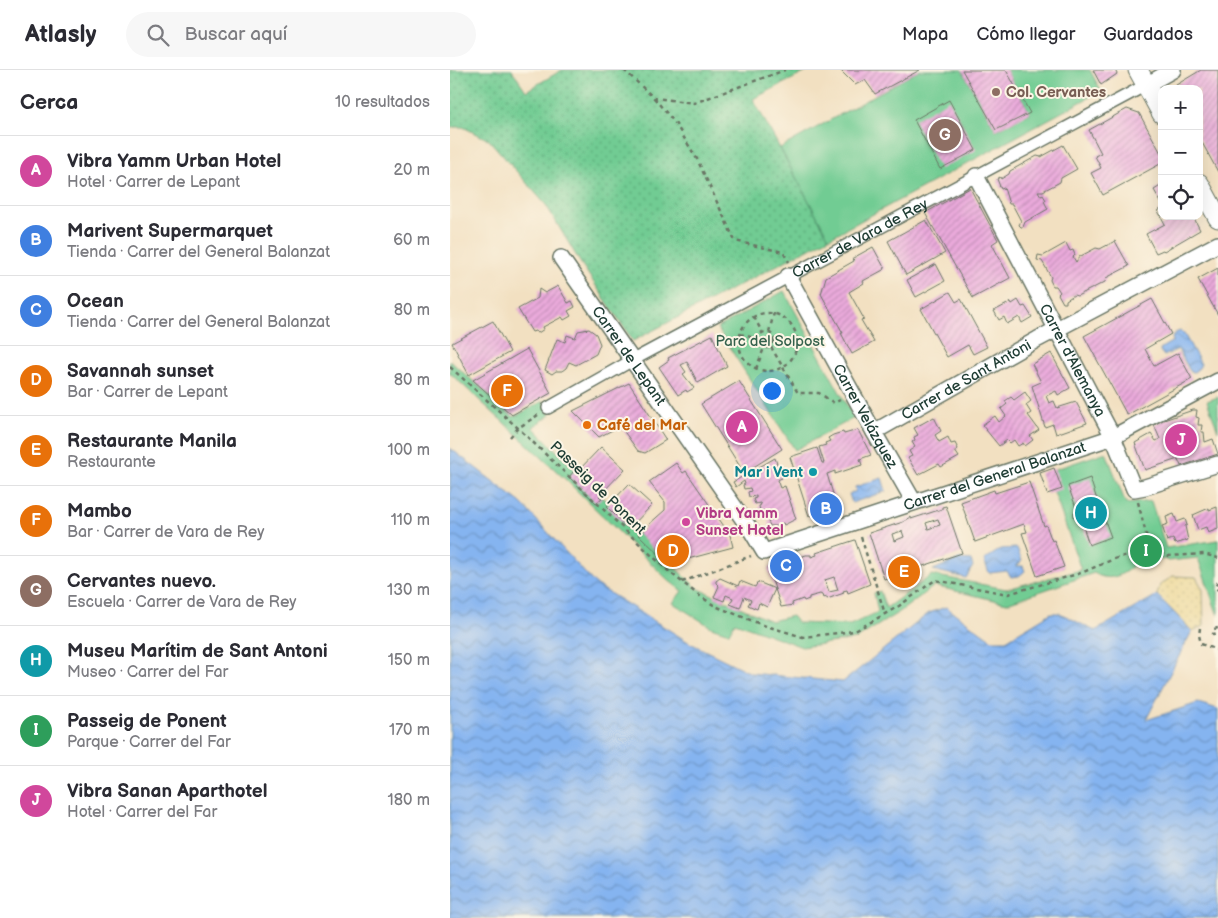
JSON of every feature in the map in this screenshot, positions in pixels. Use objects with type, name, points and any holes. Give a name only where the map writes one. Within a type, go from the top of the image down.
[{"type":"street","name":"Carrer de Vara de Rey","points":[[548,408],[631,361],[976,176],[1142,77],[1173,70]]},
{"type":"street","points":[[1142,77],[1158,107]]},
{"type":"street","name":"Carrer d'Alemanya","points":[[976,176],[1113,437],[1134,489]]},
{"type":"street","points":[[1203,191],[1218,218]]},
{"type":"street","name":"Carrer de Sant Antoni","points":[[874,432],[1057,329],[1218,244]]},
{"type":"street","name":"Carrer de Lepant","points":[[561,258],[764,552]]},
{"type":"street","name":"Carrer Velázquez","points":[[792,274],[852,393],[914,502]]},
{"type":"street","name":"Carrer del General Balanzat","points":[[764,552],[1113,437],[1218,381]]},
{"type":"street","points":[[1134,489],[1218,464]]},
{"type":"path","points":[[624,70],[654,98],[675,123],[697,159],[735,241],[783,252],[792,274]]},
{"type":"path","points":[[654,98],[694,103],[785,70]]},
{"type":"path","points":[[764,313],[774,313],[783,316],[791,323],[796,331],[798,345],[792,359],[783,367],[767,371],[756,369],[743,357],[739,348],[740,334],[747,322],[754,317],[764,313]]},
{"type":"path","points":[[769,332],[774,313]]},
{"type":"path","points":[[754,317],[762,332]]},
{"type":"path","points":[[762,332],[769,332],[774,336],[775,340]]},
{"type":"path","points":[[758,339],[762,332]]},
{"type":"path","points":[[740,334],[758,339]]},
{"type":"path","points":[[758,339],[764,348]]},
{"type":"path","points":[[775,340],[798,345]]},
{"type":"path","points":[[764,348],[770,346],[775,340]]},
{"type":"path","points":[[770,346],[798,393],[819,393],[834,403],[852,393]]},
{"type":"path","points":[[756,369],[764,348]]},
{"type":"path","name":"Passeig de Ponent","points":[[450,367],[682,582],[715,606],[762,625],[803,637],[855,631],[899,606],[935,580],[1008,594],[1081,573],[1114,559],[1140,551],[1151,550],[1169,556],[1204,554],[1218,558]]},
{"type":"path","points":[[510,437],[518,428],[548,408]]},
{"type":"path","points":[[1134,489],[1151,550]]},
{"type":"path","points":[[856,522],[886,614]]},
{"type":"path","points":[[682,582],[764,552]]},
{"type":"path","points":[[1218,582],[1215,587],[1218,590]]},
{"type":"path","points":[[1200,628],[1201,644],[1218,650]]},
{"type":"path","points":[[1218,628],[1214,629],[1213,634],[1218,633]]},
{"type":"green space","points":[[450,70],[512,70],[526,91],[562,70],[810,70],[753,99],[829,238],[633,341],[580,262],[546,205],[489,140],[463,127],[450,127]]},
{"type":"green space","points":[[920,70],[962,70],[996,130],[1030,113],[1006,70],[1090,70],[1101,91],[829,238],[780,148]]},
{"type":"green space","name":"Parc del Solpost","points":[[784,291],[854,418],[795,450],[717,328]]},
{"type":"green space","points":[[450,361],[514,417],[543,401],[550,415],[533,427],[636,532],[697,588],[771,621],[792,616],[798,623],[850,625],[878,612],[874,593],[880,591],[886,608],[932,575],[1006,589],[1081,570],[1047,472],[1106,452],[1126,504],[1151,501],[1166,548],[1218,540],[1218,616],[1198,558],[1169,561],[1161,560],[1155,556],[1153,558],[1142,555],[1127,571],[1114,577],[1108,578],[1094,573],[1007,603],[934,586],[901,611],[856,639],[802,647],[735,622],[729,633],[711,627],[673,603],[682,591],[668,580],[565,479],[450,373]]},
{"type":"green space","points":[[1218,397],[1218,431],[1207,401]]},
{"type":"sand","points":[[1173,576],[1196,577],[1203,590],[1204,626],[1192,631],[1157,595],[1160,585]]},
{"type":"water","points":[[1180,331],[1184,334],[1201,364],[1194,372],[1190,371],[1178,349],[1164,356],[1160,351],[1161,348],[1173,341],[1172,338],[1175,333]]},
{"type":"water","points":[[450,448],[521,503],[595,584],[690,643],[751,673],[843,682],[929,613],[946,607],[992,640],[1006,640],[1051,613],[1060,613],[1095,631],[1157,595],[1192,631],[1146,720],[1198,703],[1218,709],[1218,918],[450,918]]},
{"type":"water","points":[[882,478],[886,491],[852,503],[849,494],[856,491],[855,487]]},
{"type":"water","points":[[1017,548],[1022,561],[1016,566],[1023,566],[1025,571],[1019,576],[1011,577],[1007,571],[989,573],[984,560],[1001,549]]},
{"type":"water","points":[[959,559],[971,560],[973,566],[966,578],[933,570]]},
{"type":"building","points":[[840,70],[920,70],[875,94],[865,80],[855,85]]},
{"type":"building","name":"Col. Cervantes","points":[[962,70],[1006,70],[1030,113],[996,130]]},
{"type":"building","points":[[1093,70],[1115,70],[1117,74],[1101,85]]},
{"type":"building","points":[[1201,70],[1218,70],[1218,172],[1203,144],[1203,85],[1176,85]]},
{"type":"building","points":[[949,100],[976,150],[940,169],[914,120]]},
{"type":"building","points":[[1127,109],[1139,113],[1158,148],[1158,165],[1103,195],[1091,173],[1101,168],[1095,156],[1101,153],[1089,130]]},
{"type":"building","points":[[1063,145],[1077,169],[1061,178],[1060,182],[1043,191],[1038,191],[1046,200],[1044,201],[1048,209],[1025,222],[1023,227],[1021,227],[1019,225],[1021,221],[1012,204],[1009,204],[1004,188],[1001,189],[997,179],[1000,177],[1001,179],[1009,174],[1010,171],[1037,156],[1041,157]]},
{"type":"building","points":[[970,188],[998,240],[992,244],[1010,278],[973,298],[925,213]]},
{"type":"building","points":[[1158,188],[1158,197],[1154,190]]},
{"type":"building","points":[[926,220],[945,253],[906,275],[888,241]]},
{"type":"building","points":[[1163,220],[1195,220],[1200,230],[1164,251],[1156,253],[1146,234],[1165,224]]},
{"type":"building","points":[[1115,241],[1129,266],[1106,278],[1105,282],[1077,296],[1074,295],[1066,300],[1066,303],[1063,303],[1058,294],[1060,292],[1056,286],[1053,286],[1050,280],[1051,277],[1042,261],[1037,260],[1038,255],[1043,256],[1066,243],[1070,251],[1073,250],[1075,255],[1073,257],[1076,262],[1079,257]]},
{"type":"building","points":[[873,247],[885,269],[863,281],[864,283],[849,292],[864,319],[861,320],[874,342],[852,354],[841,333],[843,333],[821,294],[826,277],[854,261],[853,258]]},
{"type":"building","points":[[936,264],[945,281],[916,297],[907,280]]},
{"type":"building","points":[[1218,268],[1218,315],[1198,279]]},
{"type":"building","points":[[558,286],[568,303],[572,301],[575,307],[568,311],[571,316],[564,320],[562,317],[543,327],[544,329],[538,333],[532,332],[518,309],[538,298],[539,289],[545,293]]},
{"type":"building","points":[[950,292],[956,302],[961,299],[987,347],[973,354],[968,345],[947,357],[921,309]]},
{"type":"building","points":[[1152,299],[1171,334],[1145,349],[1154,366],[1178,353],[1192,379],[1127,415],[1084,336]]},
{"type":"building","points":[[1018,300],[1022,307],[1025,306],[1032,317],[1022,323],[1019,317],[1007,324],[1004,317],[999,320],[994,311]]},
{"type":"building","points":[[493,321],[510,352],[469,375],[452,343]]},
{"type":"building","points":[[589,329],[596,334],[600,344],[596,354],[576,365],[569,362],[562,371],[556,371],[552,374],[545,370],[557,339],[565,342],[567,335],[575,338],[578,331]]},
{"type":"building","points":[[712,335],[727,366],[698,383],[687,362],[681,365],[686,372],[683,374],[694,388],[678,395],[659,367],[669,360],[668,358]]},
{"type":"building","points":[[527,349],[551,393],[512,415],[473,380]]},
{"type":"building","points":[[1051,353],[1070,388],[1058,395],[1056,391],[1046,396],[1049,403],[1054,401],[1057,408],[1076,402],[1087,423],[1056,434],[1053,424],[1045,427],[1032,386],[1041,382],[1032,364]]},
{"type":"building","points":[[739,381],[782,449],[744,473],[701,404]]},
{"type":"building","points":[[629,383],[666,440],[645,453],[638,451],[620,426],[599,437],[573,411]]},
{"type":"building","points":[[1025,392],[1031,401],[1026,405],[1031,413],[1028,415],[1039,430],[1030,436],[1033,440],[1025,446],[1023,443],[1018,446],[1014,440],[1010,443],[1007,440],[999,446],[982,425],[995,416],[999,422],[1006,416],[1001,409],[1007,404],[1005,401],[1011,397],[1014,400]]},
{"type":"building","points":[[1197,410],[1198,425],[1202,425],[1201,432],[1204,432],[1205,442],[1213,439],[1218,454],[1181,466],[1178,459],[1145,470],[1135,443],[1151,434],[1156,441],[1160,439],[1154,425],[1164,419]]},
{"type":"building","points":[[934,417],[941,431],[935,435],[939,442],[948,437],[951,444],[955,443],[958,449],[955,451],[959,457],[941,467],[939,464],[918,475],[908,458],[912,456],[909,451],[915,447],[912,442],[915,440],[914,437],[918,435],[914,428]]},
{"type":"building","name":"Mar i Vent","points":[[858,430],[871,455],[860,459],[862,465],[835,474],[835,471],[827,474],[837,507],[809,516],[790,457],[817,448],[822,463],[824,463],[819,447],[826,445],[825,443],[830,441],[828,438],[843,432],[844,434]]},
{"type":"building","points":[[601,447],[625,469],[599,496],[602,498],[596,503],[569,477],[574,471],[576,473]]},
{"type":"building","points":[[775,458],[782,478],[777,480],[780,488],[785,486],[796,519],[784,525],[783,523],[781,524],[782,527],[776,528],[776,526],[770,526],[768,521],[771,520],[770,518],[764,518],[763,514],[766,513],[765,511],[760,511],[760,503],[755,504],[753,499],[756,496],[749,497],[748,492],[751,491],[750,488],[744,489],[744,481],[736,487],[733,482]]},
{"type":"building","name":"Vibra Yamm Sunset Hotel","points":[[676,463],[683,473],[686,471],[730,535],[733,547],[669,564],[638,534],[665,510],[665,502],[649,482]]},
{"type":"building","points":[[1054,468],[1062,489],[1047,494],[1040,473]]},
{"type":"building","points":[[1090,478],[1097,500],[1093,502],[1099,517],[1103,515],[1111,537],[1089,545],[1081,520],[1074,517],[1074,512],[1077,510],[1068,486]]},
{"type":"building","points":[[1029,482],[1044,526],[1046,525],[1052,541],[1054,540],[1064,567],[1037,576],[1022,533],[1027,532],[1024,524],[975,542],[961,502],[994,490],[995,493]]},
{"type":"building","points":[[629,484],[652,505],[629,529],[607,507]]},
{"type":"building","points":[[946,506],[962,553],[884,579],[869,533],[903,522],[911,517],[911,519],[942,509],[942,507]],"holes":[[[938,519],[940,525],[928,529],[926,523]],[[902,531],[904,537],[894,541],[892,534]]]},
{"type":"building","points":[[1217,507],[1218,529],[1208,533],[1206,527],[1198,530],[1193,515],[1209,508],[1209,510]]},
{"type":"building","points":[[1174,514],[1177,522],[1185,519],[1188,540],[1175,544],[1173,539],[1167,541],[1162,526],[1168,524],[1166,517]]},
{"type":"building","points":[[855,540],[870,584],[848,593],[847,590],[843,591],[844,593],[827,599],[827,597],[823,598],[820,594],[809,597],[809,599],[804,601],[803,599],[792,603],[793,605],[781,607],[768,568],[806,555],[811,555],[811,557],[817,555],[816,553]],"holes":[[[834,577],[838,590],[829,592],[825,580]]]},
{"type":"building","points":[[720,578],[738,586],[740,581],[755,587],[758,582],[775,589],[767,607],[759,603],[757,609],[748,605],[751,600],[744,597],[740,608],[730,604],[733,598],[726,595],[724,601],[714,597],[719,586],[716,581]]},
{"type":"place","name":"Col. Cervantes","points":[[996,92]]},
{"type":"place","name":"Cervantes nuevo.","points":[[945,135]]},
{"type":"place","name":"Mambo","points":[[507,391]]},
{"type":"place","name":"Café del Mar","points":[[587,425]]},
{"type":"place","name":"Vibra Yamm Urban Hotel","points":[[742,427]]},
{"type":"place","name":"Vibra Sanan Aparthotel","points":[[1181,440]]},
{"type":"place","name":"Mar i Vent","points":[[813,472]]},
{"type":"place","name":"Marivent Supermarquet","points":[[826,509]]},
{"type":"place","name":"Museu Marítim de Sant Antoni","points":[[1091,513]]},
{"type":"place","name":"Vibra Yamm Sunset Hotel","points":[[686,522]]},
{"type":"place","name":"Savannah sunset","points":[[673,551]]},
{"type":"place","name":"Passeig de Ponent","points":[[1146,551]]},
{"type":"place","name":"Ocean","points":[[786,566]]},
{"type":"place","name":"Restaurante Manila","points":[[904,572]]}]
